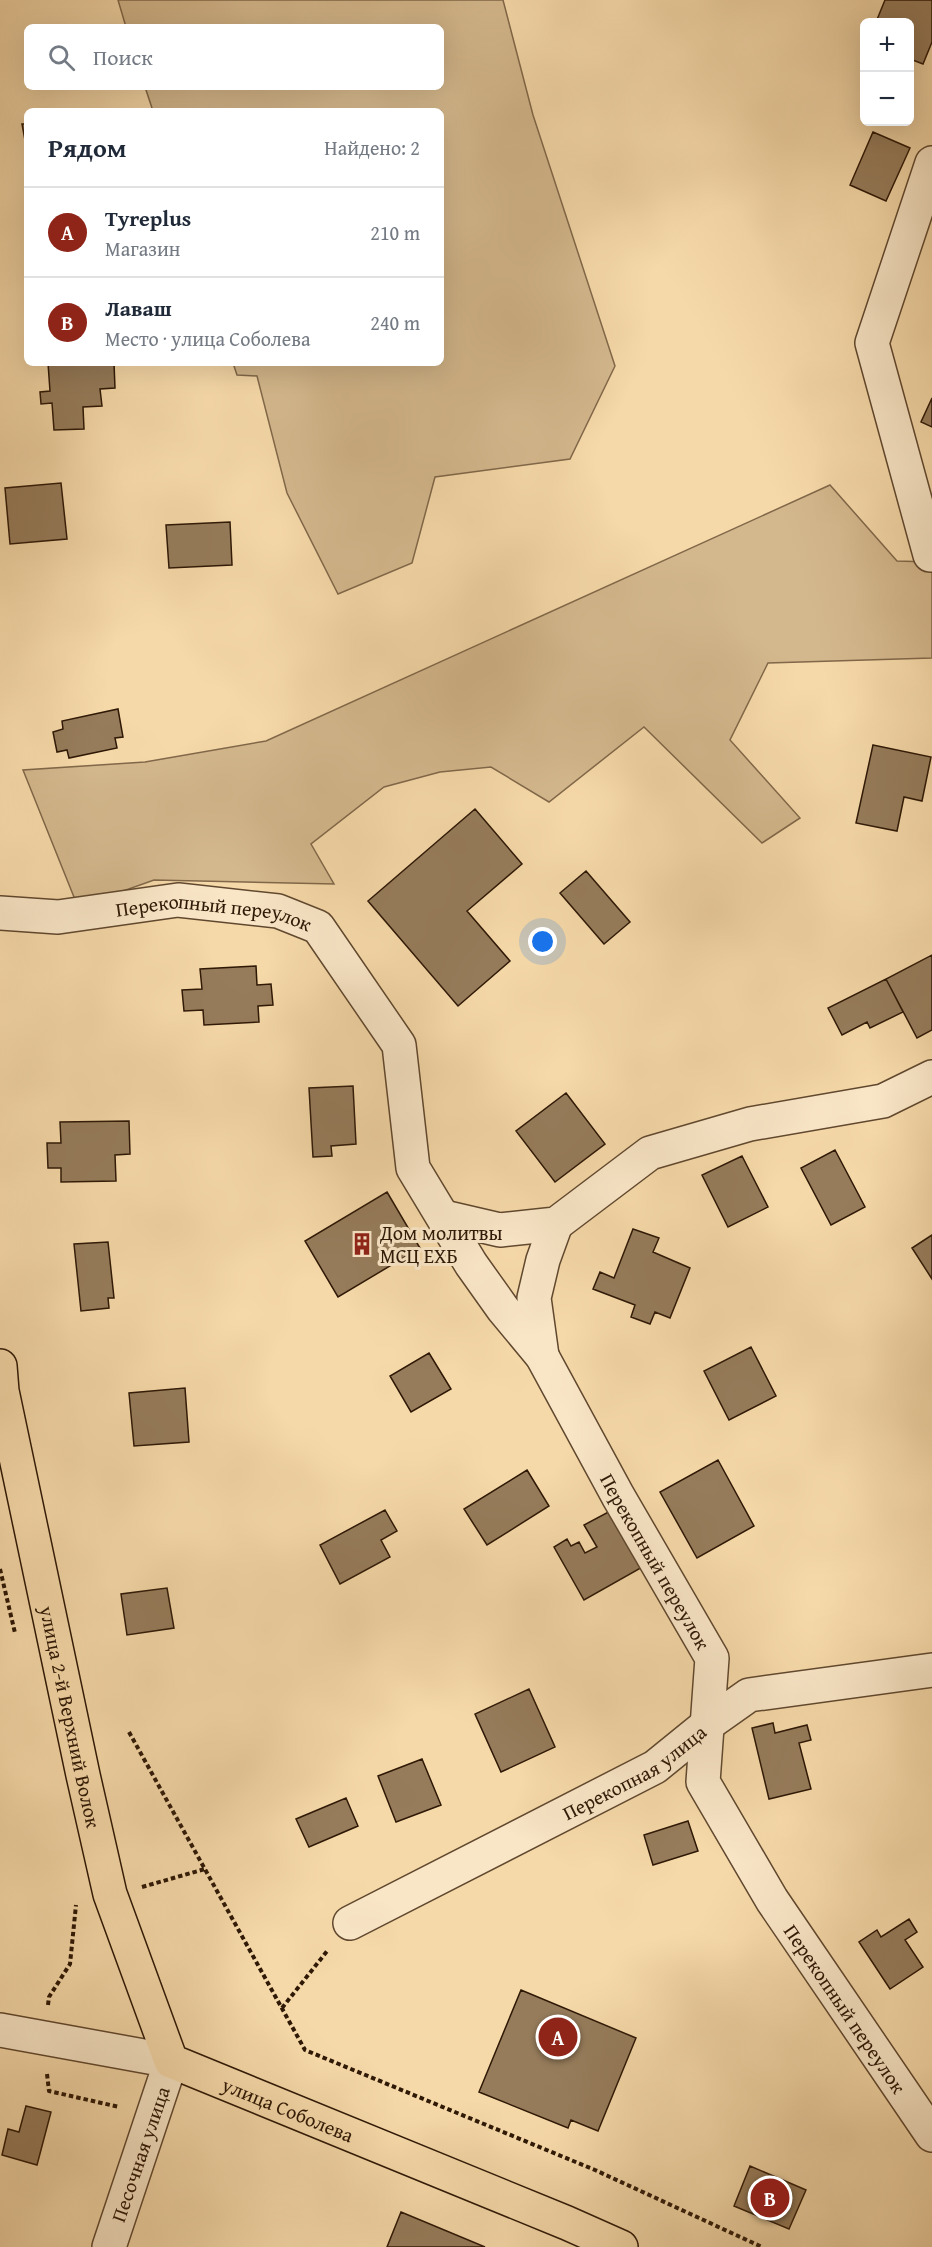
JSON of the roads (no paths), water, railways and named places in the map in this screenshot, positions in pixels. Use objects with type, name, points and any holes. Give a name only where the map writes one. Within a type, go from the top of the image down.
[{"type":"main road","name":"улица 2-й Верхний Волок","points":[[0,1366],[2,1391],[110,1894],[171,2061]]},
{"type":"main road","name":"улица Соболева","points":[[171,2061],[577,2235],[621,2247]]},
{"type":"street","points":[[930,555],[872,343],[932,163]]},
{"type":"street","name":"Перекопный переулок","points":[[0,914],[57,917],[178,900],[278,911],[318,927],[399,1045],[413,1168],[471,1264],[503,1309],[542,1356],[618,1496],[712,1658],[704,1782],[772,1900],[932,2135]]},
{"type":"street","points":[[444,1216],[500,1230],[556,1224],[650,1153],[750,1124],[883,1101],[932,1077]]},
{"type":"street","points":[[542,1356],[534,1298],[543,1260],[556,1224]]},
{"type":"street","name":"Перекопная улица","points":[[350,1923],[655,1767],[708,1724],[749,1695],[932,1670]]},
{"type":"street","name":"улица Соболева","points":[[0,2030],[171,2061]]},
{"type":"street","name":"Песочная улица","points":[[109,2247],[171,2061]]},
{"type":"place","name":"Дом молитвы МСЦ ЕХБ","points":[[362,1244]]},
{"type":"place","name":"Tyreplus","points":[[558,2037]]},
{"type":"place","name":"Лаваш","points":[[770,2198]]}]
